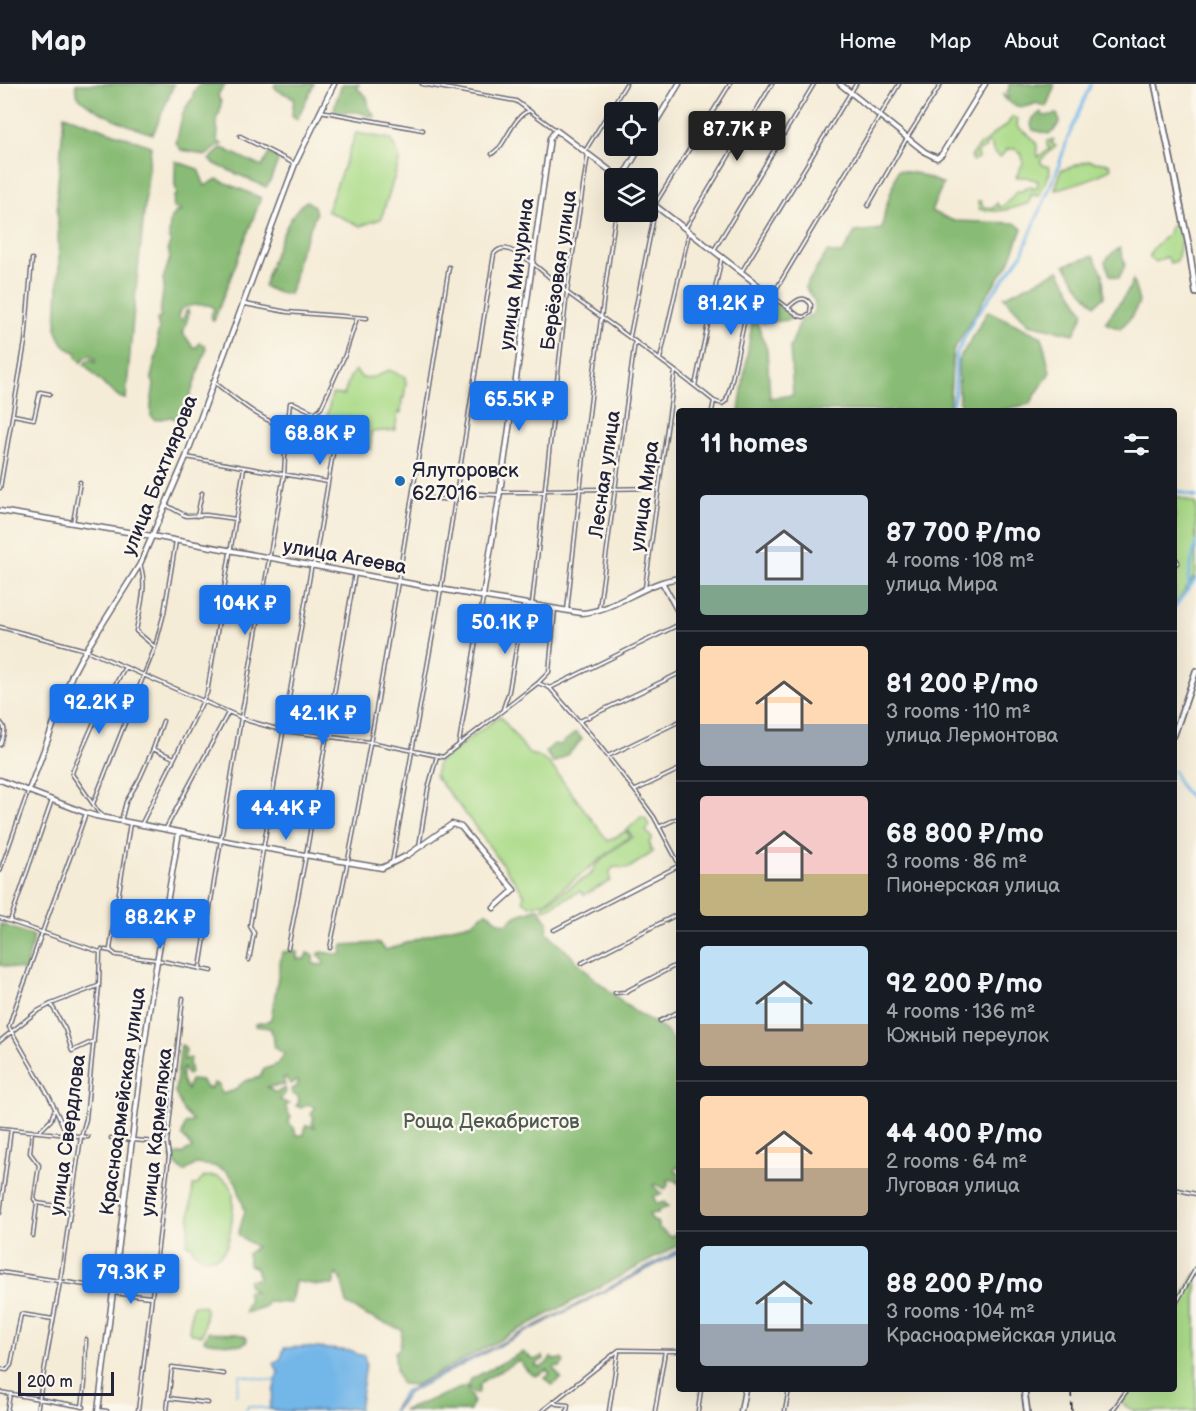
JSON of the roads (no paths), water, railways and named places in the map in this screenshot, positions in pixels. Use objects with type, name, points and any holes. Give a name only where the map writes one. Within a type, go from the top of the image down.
[{"type":"main road","points":[[1155,84],[1189,247],[1196,293]]},
{"type":"main road","points":[[1177,726],[1196,671]]},
{"type":"main road","points":[[1024,1392],[1027,1411]]},
{"type":"street","name":"улица Бахтиярова","points":[[0,871],[72,675],[140,564],[186,457],[295,164],[334,84]]},
{"type":"street","points":[[422,84],[516,101],[607,168]]},
{"type":"street","name":"Берёзовая улица","points":[[532,605],[567,292],[586,153],[626,84]]},
{"type":"street","points":[[658,119],[679,84]]},
{"type":"street","points":[[658,199],[730,84]]},
{"type":"street","points":[[685,229],[772,84]]},
{"type":"street","points":[[714,250],[814,84]]},
{"type":"street","points":[[840,84],[925,152],[937,158],[942,154],[985,84]]},
{"type":"street","points":[[742,272],[856,84]]},
{"type":"street","points":[[772,296],[899,84]]},
{"type":"street","points":[[868,206],[941,84]]},
{"type":"street","points":[[320,111],[423,130]]},
{"type":"street","points":[[492,154],[502,145],[506,134],[524,112],[529,111]]},
{"type":"street","name":"улица Мичурина","points":[[459,743],[500,494],[550,138],[556,130]]},
{"type":"street","points":[[240,136],[295,164]]},
{"type":"street","points":[[658,208],[722,256],[772,296],[788,308],[799,316],[804,317],[810,313],[811,307],[810,302],[804,298],[796,300],[788,308]]},
{"type":"street","points":[[567,611],[600,316],[614,222]]},
{"type":"street","points":[[630,337],[654,222]]},
{"type":"street","points":[[660,359],[690,232]]},
{"type":"street","points":[[392,864],[456,500],[492,260],[497,250],[508,249],[533,264],[567,292],[722,404],[726,401],[753,281]]},
{"type":"street","points":[[695,386],[722,256]]},
{"type":"street","points":[[0,488],[25,342],[32,259]]},
{"type":"street","points":[[330,948],[349,862],[370,742],[449,267]]},
{"type":"street","points":[[242,303],[287,312],[367,318]]},
{"type":"street","points":[[200,968],[220,839],[284,475],[290,403],[315,413],[321,408],[345,355],[357,318]]},
{"type":"street","name":"Лесная улица","points":[[599,610],[635,341]]},
{"type":"street","name":"улица Мира","points":[[645,589],[675,370]]},
{"type":"street","points":[[213,381],[266,419],[292,429],[322,433],[325,423]]},
{"type":"street","points":[[13,415],[34,418],[40,392],[50,394]]},
{"type":"street","points":[[713,408],[714,400]]},
{"type":"street","points":[[249,960],[254,933],[250,926],[333,453]]},
{"type":"street","points":[[186,457],[328,482]]},
{"type":"street","points":[[140,825],[207,693],[244,468]]},
{"type":"street","points":[[73,523],[80,482]]},
{"type":"street","points":[[457,492],[500,494],[580,489],[659,488]]},
{"type":"street","points":[[197,516],[202,494]]},
{"type":"street","points":[[412,497],[456,500]]},
{"type":"street","points":[[166,505],[186,516],[206,514],[236,519]]},
{"type":"street","name":"улица Агеева","points":[[0,511],[581,613],[599,610],[662,582],[676,579]]},
{"type":"street","points":[[93,804],[154,646],[164,613],[176,541]]},
{"type":"street","points":[[140,564],[144,590],[136,631],[154,646]]},
{"type":"street","points":[[288,948],[355,573]]},
{"type":"street","points":[[662,582],[676,608]]},
{"type":"street","points":[[503,710],[509,691],[524,603]]},
{"type":"street","points":[[0,627],[86,650],[241,718],[284,731],[370,742],[443,757],[549,672],[555,609]]},
{"type":"street","points":[[550,688],[676,626]]},
{"type":"street","points":[[106,818],[98,812],[72,774],[103,702],[125,668]]},
{"type":"street","points":[[579,722],[676,675]]},
{"type":"street","points":[[538,683],[550,688],[648,807],[676,859]]},
{"type":"street","points":[[165,830],[228,712]]},
{"type":"street","points":[[121,821],[126,802],[140,778],[163,721]]},
{"type":"street","points":[[0,722],[5,730],[0,745]]},
{"type":"street","points":[[608,756],[676,723]]},
{"type":"street","points":[[153,749],[174,758]]},
{"type":"street","points":[[419,847],[428,789],[437,756]]},
{"type":"street","points":[[635,791],[676,771]]},
{"type":"street","points":[[0,782],[106,818],[382,868],[392,864],[452,824],[460,827],[514,890],[494,908]]},
{"type":"street","points":[[10,921],[52,800]]},
{"type":"street","points":[[11,1033],[9,1027],[14,1008],[86,813]]},
{"type":"street","points":[[659,827],[676,819]]},
{"type":"street","points":[[111,951],[130,823]]},
{"type":"street","name":"Красноармейская улица","points":[[98,1411],[141,1068],[179,832]]},
{"type":"street","points":[[554,930],[676,867]]},
{"type":"street","points":[[582,963],[676,915]]},
{"type":"street","points":[[0,918],[103,951],[111,951],[116,955],[157,960],[212,971]]},
{"type":"street","name":"улица Свердлова","points":[[37,1411],[60,1282],[81,1137],[86,1119],[103,951]]},
{"type":"street","points":[[615,993],[625,992],[676,965]]},
{"type":"street","points":[[0,1041],[36,1012],[99,985]]},
{"type":"street","name":"улица Кармелюка","points":[[138,1411],[169,1156],[167,1143],[183,998]]},
{"type":"street","name":"улица Свердлова","points":[[51,1004],[72,1051],[94,1041]]},
{"type":"street","points":[[660,1021],[676,1013]]},
{"type":"street","name":"улица Свердлова","points":[[11,1033],[50,1098],[63,1126],[72,1136]]},
{"type":"street","name":"улица Свердлова","points":[[40,1131],[51,1120],[54,1108]]},
{"type":"street","points":[[0,1128],[88,1137]]},
{"type":"street","points":[[0,1213],[12,1129]]},
{"type":"street","points":[[32,1131],[29,1149],[39,1165],[34,1199],[37,1203],[33,1236]]},
{"type":"street","points":[[111,1138],[167,1143]]},
{"type":"street","points":[[1177,1190],[1196,1194]]},
{"type":"street","points":[[37,1203],[71,1208]]},
{"type":"street","points":[[1177,1302],[1196,1268]]},
{"type":"street","points":[[0,1272],[86,1286]]},
{"type":"street","points":[[112,1293],[152,1297]]},
{"type":"street","points":[[0,1369],[7,1370],[11,1365],[21,1314],[53,1319]]},
{"type":"street","points":[[0,1392],[83,1407],[86,1338]]},
{"type":"street","points":[[609,1411],[619,1350]]},
{"type":"street","points":[[542,1411],[619,1350],[676,1351]]},
{"type":"street","points":[[655,1411],[665,1351]]},
{"type":"street","points":[[167,1411],[172,1368],[224,1374]]},
{"type":"street","points":[[698,1411],[701,1392]]},
{"type":"street","points":[[741,1411],[744,1392]]},
{"type":"street","points":[[785,1411],[788,1392]]},
{"type":"street","points":[[1112,1411],[1126,1392]]},
{"type":"street","points":[[7,1411],[10,1394]]},
{"type":"street","points":[[168,1398],[208,1402]]},
{"type":"street","points":[[553,1402],[568,1405],[567,1411]]},
{"type":"street","points":[[98,1411],[107,1411]]},
{"type":"water","points":[[676,1252],[676,1255],[408,1393],[395,1411],[392,1411],[404,1392],[573,1307]]},
{"type":"water","points":[[304,1347],[353,1351],[358,1355],[364,1355],[366,1364],[359,1410],[352,1408],[326,1411],[269,1409],[278,1372],[274,1363],[281,1358],[284,1348]]},
{"type":"waterway","points":[[951,408],[955,392],[956,355],[975,317],[1021,256],[1091,84]]},
{"type":"waterway","points":[[1177,491],[1196,497]]},
{"type":"waterway","points":[[1189,587],[1188,577],[1196,542]]},
{"type":"waterway","points":[[1177,604],[1196,578]]},
{"type":"waterway","points":[[1177,780],[1196,805]]},
{"type":"waterway","points":[[236,1395],[240,1375],[275,1381]]},
{"type":"waterway","points":[[246,1411],[248,1406],[269,1409]]},
{"type":"railway","points":[[1071,1392],[1072,1411]]},
{"type":"place","name":"Ялуторовск 627016","points":[[400,481]]},
{"type":"park label","name":"Роща Декабристов","points":[[491,1121]]}]
